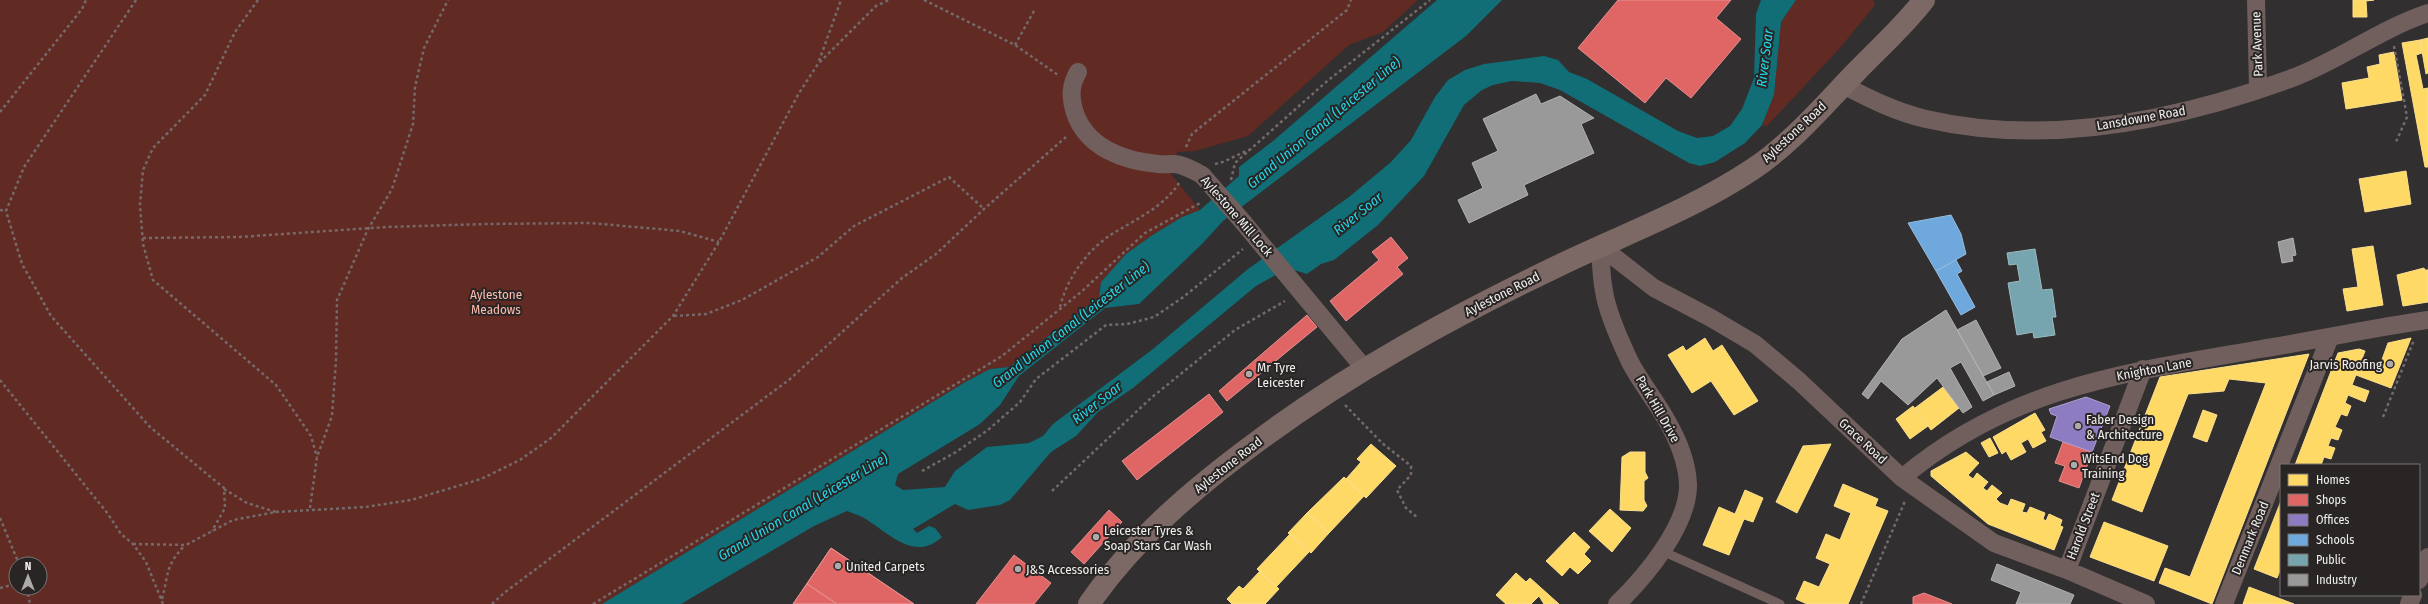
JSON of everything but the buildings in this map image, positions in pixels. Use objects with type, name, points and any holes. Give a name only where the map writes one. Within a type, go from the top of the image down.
[{"type":"main road","name":"Aylestone Road","points":[[1089,604],[1102,584],[1154,526],[1215,472],[1307,405],[1364,368],[1479,304],[1600,246],[1682,209],[1754,168],[1794,135],[1920,2]]},
{"type":"street","name":"Park Avenue","points":[[2256,0],[2258,88]]},
{"type":"street","name":"Lansdowne Road","points":[[1843,85],[1884,106],[1924,119],[1965,127],[2019,132],[2140,120],[2200,107],[2295,77],[2390,28],[2428,13]]},
{"type":"street","points":[[1075,78],[1072,103],[1079,126],[1098,145],[1120,156],[1190,169]]},
{"type":"street","name":"Aylestone Mill Lock","points":[[1190,169],[1243,222],[1302,291],[1364,368]]},
{"type":"street","name":"Grace Road","points":[[1600,246],[1654,288],[1711,318],[1755,344],[1799,381],[1909,482],[1994,543],[2067,570],[2146,604]]},
{"type":"street","name":"Park Hill Drive","points":[[1600,246],[1604,292],[1615,324],[1630,362],[1667,420],[1681,451],[1686,467],[1688,485],[1684,504],[1662,551],[1632,589],[1617,604]]},
{"type":"street","name":"Knighton Lane","points":[[1909,482],[1927,457],[1986,421],[2034,399],[2081,384],[2143,369],[2425,321]]},
{"type":"street","name":"Denmark Road","points":[[2224,604],[2330,337]]},
{"type":"street","name":"Harold Street","points":[[2067,570],[2143,369]]},
{"type":"street","points":[[2420,577],[2428,557]]},
{"type":"lane","points":[[1662,551],[1780,604]]},
{"type":"path","points":[[0,112],[7,106],[82,9],[86,0]]},
{"type":"path","points":[[136,0],[24,168],[6,211],[22,264],[51,316],[150,427],[224,488],[247,503],[276,512]]},
{"type":"path","points":[[258,0],[235,32],[205,95],[153,148],[143,170],[140,205],[143,238],[153,280],[276,385],[311,436],[317,457]]},
{"type":"path","points":[[310,508],[317,457],[332,416],[336,360],[337,300],[368,229],[392,189],[413,124],[415,87],[424,48],[448,0]]},
{"type":"path","points":[[818,64],[842,0]]},
{"type":"path","points":[[162,599],[165,576],[172,559],[186,545],[233,520],[276,512],[310,508],[365,507],[411,500],[481,479],[520,460],[551,438],[673,316],[718,242],[799,93],[818,64],[876,6],[889,0]]},
{"type":"path","points":[[924,0],[1075,78]]},
{"type":"path","points":[[1060,309],[1070,282],[1090,253],[1102,241],[1155,208],[1177,186],[1190,169],[1192,134],[1347,10],[1352,0]]},
{"type":"path","points":[[1226,184],[1231,180],[1235,163],[1326,82],[1430,0]]},
{"type":"path","points":[[1015,46],[1035,9]]},
{"type":"path","points":[[2390,28],[2407,117],[2396,142]]},
{"type":"path","points":[[492,604],[790,379],[902,278],[936,254],[984,208],[1079,126]]},
{"type":"path","points":[[1190,169],[1224,163],[1236,155],[1251,149]]},
{"type":"path","points":[[673,316],[706,314],[742,300],[818,257],[854,226],[949,177],[984,208]]},
{"type":"path","points":[[593,604],[1002,356],[1060,309],[1145,233],[1208,197]]},
{"type":"path","points":[[0,210],[6,211]]},
{"type":"path","points":[[143,238],[239,237],[478,224],[590,223],[680,231],[718,242]]},
{"type":"path","points":[[922,470],[956,452],[988,430],[1020,402],[1036,379],[1106,325],[1127,324],[1154,317],[1260,242]]},
{"type":"path","points":[[1052,491],[1150,398],[1229,334],[1302,291]]},
{"type":"path","points":[[2383,417],[2425,321]]},
{"type":"path","points":[[0,380],[108,514],[121,534],[133,544],[146,562],[163,604]]},
{"type":"path","points":[[1345,405],[1382,443],[1411,466],[1411,475],[1397,490],[1406,508],[1418,518]]},
{"type":"path","points":[[1861,604],[1908,495],[1909,482]]},
{"type":"path","points":[[212,531],[225,508],[224,488]]},
{"type":"path","points":[[0,518],[16,556]]},
{"type":"path","points":[[133,544],[186,545]]},
{"type":"green space","name":"Aylestone Meadows","points":[[0,0],[1418,0],[1383,32],[1349,45],[1248,136],[1195,151],[1177,152],[1171,174],[1200,210],[1182,217],[1151,236],[1126,254],[1101,282],[1099,297],[1008,367],[990,369],[967,381],[602,604],[0,604]]},
{"type":"green space","points":[[1796,0],[1873,0],[1875,5],[1839,49],[1767,126],[1762,125],[1774,95],[1781,22]]},
{"type":"water","points":[[1437,0],[1502,0],[1466,36],[1223,221],[1202,244],[1139,304],[1105,308],[1019,376],[1000,405],[980,424],[898,474],[895,485],[903,490],[945,487],[955,471],[987,447],[1029,443],[1043,436],[1053,424],[1153,349],[1248,269],[1349,197],[1391,162],[1411,140],[1435,97],[1448,80],[1465,70],[1484,64],[1544,56],[1558,60],[1569,72],[1587,79],[1678,131],[1697,138],[1713,136],[1730,126],[1742,109],[1754,78],[1756,14],[1761,0],[1796,0],[1781,22],[1774,95],[1762,125],[1745,143],[1715,162],[1700,166],[1689,163],[1560,90],[1540,83],[1512,81],[1493,85],[1482,90],[1464,105],[1424,176],[1378,225],[1334,260],[1321,264],[1307,274],[1288,268],[1256,286],[1133,388],[1098,412],[1076,436],[1051,452],[1010,500],[1000,505],[968,510],[955,504],[913,529],[917,533],[929,526],[935,528],[942,537],[932,544],[921,547],[911,546],[902,542],[864,518],[847,511],[814,526],[681,604],[602,604],[967,381],[990,369],[1009,367],[1099,297],[1101,282],[1126,254],[1151,236],[1182,217],[1200,210],[1239,176],[1239,167],[1273,141]]},
{"type":"place","name":"Jarvis Roofing","points":[[2390,364]]},
{"type":"place","name":"Mr Tyre Leicester","points":[[1249,374]]},
{"type":"place","name":"Faber Design & Architecture","points":[[2078,426]]},
{"type":"place","name":"WitsEnd Dog Training","points":[[2074,465]]},
{"type":"place","name":"Leicester Tyres & Soap Stars Car Wash","points":[[1096,537]]},
{"type":"place","name":"United Carpets","points":[[838,566]]},
{"type":"place","name":"J&S Accessories","points":[[1018,569]]},
{"type":"water label","name":"River Soar","points":[[1765,58]]},
{"type":"water label","name":"Grand Union Canal (Leicester Line)","points":[[1324,123]]},
{"type":"water label","name":"River Soar","points":[[1358,214]]},
{"type":"water label","name":"Grand Union Canal (Leicester Line)","points":[[1071,325]]},
{"type":"water label","name":"River Soar","points":[[1097,403]]},
{"type":"water label","name":"Grand Union Canal (Leicester Line)","points":[[803,507]]}]
